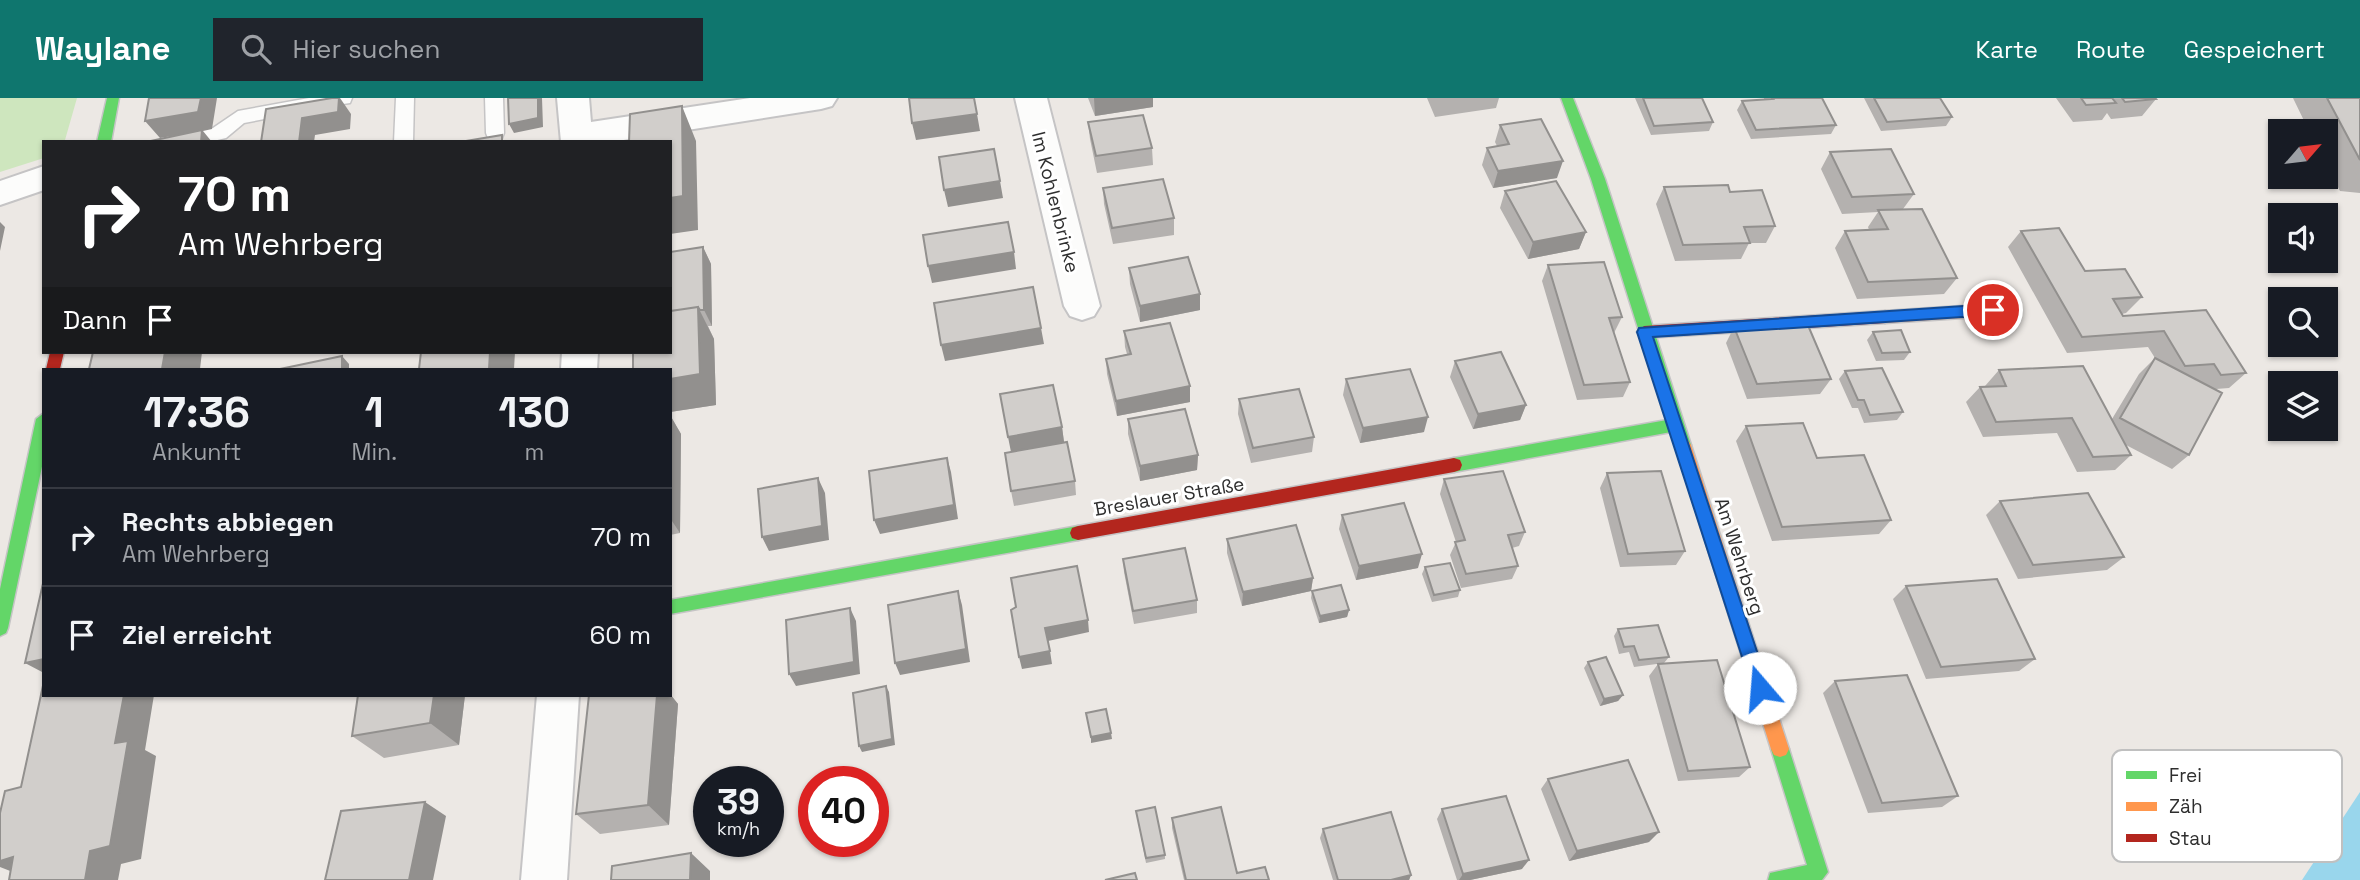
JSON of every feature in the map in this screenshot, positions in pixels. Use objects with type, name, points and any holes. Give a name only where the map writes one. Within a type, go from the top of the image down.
[{"type":"street","points":[[104,140],[113,98]]},
{"type":"street","points":[[573,98],[577,139],[821,98]]},
{"type":"street","name":"Im Kohlenbrinke","points":[[1031,98],[1082,306]]},
{"type":"street","name":"Am Wehrberg","points":[[1567,98],[1598,179],[1644,332],[1819,872],[1777,880]]},
{"type":"street","points":[[0,193],[42,179]]},
{"type":"street","points":[[1644,332],[1993,310]]},
{"type":"street","name":"Breslauer Straße","points":[[672,607],[1675,425]]},
{"type":"street","points":[[0,628],[42,428]]},
{"type":"street","points":[[544,880],[558,697]]},
{"type":"lane","points":[[187,140],[219,133],[238,118],[343,98]]},
{"type":"lane","points":[[403,140],[405,98]]},
{"type":"lane","points":[[494,98],[495,133]]},
{"type":"green space","points":[[0,98],[77,98],[65,140],[42,140],[42,159],[0,172]]},
{"type":"water","points":[[2360,792],[2360,880],[2302,880],[2314,862],[2342,862],[2342,819]]},
{"type":"building","points":[[149,98],[201,98],[198,112],[145,121]]},
{"type":"building","points":[[339,98],[338,112],[302,118],[299,140],[261,140],[266,109]]},
{"type":"building","points":[[508,98],[538,98],[538,118],[509,124]]},
{"type":"building","points":[[909,98],[974,98],[977,114],[912,123]]},
{"type":"building","points":[[1643,98],[1702,98],[1713,122],[1654,126]]},
{"type":"building","points":[[1822,98],[1836,125],[1756,130],[1742,101]]},
{"type":"building","points":[[1874,98],[1940,98],[1952,117],[1887,122]]},
{"type":"building","points":[[2081,98],[2112,98],[2116,103],[2086,105]]},
{"type":"building","points":[[2122,98],[2155,98],[2156,99],[2125,102]]},
{"type":"building","points":[[2327,98],[2360,98],[2360,160]]},
{"type":"building","points":[[682,106],[683,196],[672,198],[672,140],[629,140],[630,114]]},
{"type":"building","points":[[1143,115],[1152,148],[1096,156],[1088,122]]},
{"type":"building","points":[[1541,119],[1563,161],[1498,171],[1487,148],[1509,144],[1500,125]]},
{"type":"building","points":[[202,130],[201,140],[155,140]]},
{"type":"building","points":[[502,135],[502,140],[472,140]]},
{"type":"building","points":[[994,149],[1000,181],[944,190],[939,157]]},
{"type":"building","points":[[1891,149],[1914,194],[1852,197],[1830,152]]},
{"type":"building","points":[[1163,179],[1174,218],[1112,228],[1103,188]]},
{"type":"building","points":[[1556,181],[1586,232],[1533,242],[1505,191]]},
{"type":"building","points":[[1728,185],[1730,192],[1762,190],[1775,226],[1744,227],[1750,243],[1683,245],[1664,187]]},
{"type":"building","points":[[1922,209],[1957,278],[1868,282],[1845,231],[1888,229],[1878,210]]},
{"type":"building","points":[[1008,222],[1014,252],[928,266],[923,235]]},
{"type":"building","points":[[2059,228],[2085,271],[2125,269],[2142,297],[2113,299],[2123,316],[2206,310],[2246,373],[2221,375],[2214,364],[2185,366],[2164,331],[2082,337],[2021,231]]},
{"type":"building","points":[[703,247],[704,310],[698,307],[672,311],[672,252]]},
{"type":"building","points":[[1188,257],[1200,294],[1140,306],[1129,268]]},
{"type":"building","points":[[1604,262],[1622,317],[1609,318],[1630,382],[1584,385],[1548,265]]},
{"type":"building","points":[[1033,287],[1041,328],[941,345],[934,303]]},
{"type":"building","points":[[698,307],[700,374],[672,379],[672,368],[633,368],[633,354],[672,354],[672,311]]},
{"type":"building","points":[[1170,323],[1190,386],[1116,401],[1106,359],[1131,354],[1124,331]]},
{"type":"building","points":[[1807,323],[1831,379],[1757,384],[1734,327]]},
{"type":"building","points":[[1901,330],[1910,352],[1882,353],[1873,332]]},
{"type":"building","points":[[1501,352],[1526,405],[1478,414],[1455,361]]},
{"type":"building","points":[[93,354],[165,354],[162,368],[89,368]]},
{"type":"building","points":[[421,354],[490,354],[489,368],[419,368]]},
{"type":"building","points":[[342,356],[342,368],[285,368]]},
{"type":"building","points":[[2155,358],[2222,393],[2189,455],[2120,418]]},
{"type":"building","points":[[2083,366],[2131,455],[2093,457],[2072,418],[1996,422],[1980,387],[2006,386],[1999,370]]},
{"type":"building","points":[[1882,368],[1903,412],[1870,415],[1864,400],[1858,400],[1845,371]]},
{"type":"building","points":[[1410,369],[1428,417],[1363,428],[1346,379]]},
{"type":"building","points":[[1053,385],[1062,427],[1008,437],[1000,394]]},
{"type":"building","points":[[1299,389],[1314,437],[1253,448],[1239,399]]},
{"type":"building","points":[[1185,409],[1198,455],[1140,466],[1128,419]]},
{"type":"building","points":[[1803,423],[1817,458],[1864,455],[1891,520],[1782,527],[1746,426]]},
{"type":"building","points":[[1067,442],[1075,481],[1011,491],[1005,453]]},
{"type":"building","points":[[947,458],[954,505],[874,520],[869,471]]},
{"type":"building","points":[[1503,471],[1525,532],[1508,535],[1518,566],[1466,574],[1455,542],[1465,540],[1444,479]]},
{"type":"building","points":[[1661,471],[1685,551],[1628,554],[1607,473]]},
{"type":"building","points":[[818,478],[822,526],[762,537],[758,489]]},
{"type":"building","points":[[2088,493],[2124,557],[2033,565],[2000,501]]},
{"type":"building","points":[[1404,503],[1422,554],[1359,566],[1342,515]]},
{"type":"building","points":[[1296,525],[1313,578],[1243,592],[1227,539]]},
{"type":"building","points":[[1185,548],[1197,600],[1133,611],[1123,559]]},
{"type":"building","points":[[1450,563],[1460,590],[1434,595],[1425,567]]},
{"type":"building","points":[[1077,566],[1088,620],[1045,628],[1050,651],[1019,657],[1011,610],[1016,607],[1011,578]]},
{"type":"building","points":[[1997,579],[2035,659],[1941,667],[1906,586]]},
{"type":"building","points":[[1341,585],[1349,610],[1320,616],[1312,591]]},
{"type":"building","points":[[42,588],[42,659],[25,663]]},
{"type":"building","points":[[958,591],[966,649],[895,663],[888,605]]},
{"type":"building","points":[[850,608],[854,662],[789,674],[786,620]]},
{"type":"building","points":[[1658,625],[1669,657],[1639,660],[1634,646],[1624,647],[1618,629]]},
{"type":"building","points":[[1606,657],[1623,695],[1604,699],[1588,662]]},
{"type":"building","points":[[1717,660],[1750,767],[1688,771],[1658,664]]},
{"type":"building","points":[[1907,675],[1958,796],[1882,803],[1835,681]]},
{"type":"building","points":[[886,686],[892,739],[859,746],[853,693]]},
{"type":"building","points":[[42,690],[42,697],[124,697],[115,743],[128,741],[110,846],[90,851],[85,880],[9,880],[13,857],[0,861],[0,813],[5,791],[21,787]]},
{"type":"building","points":[[358,697],[434,697],[430,723],[352,736]]},
{"type":"building","points":[[589,697],[657,697],[648,805],[576,814]]},
{"type":"building","points":[[1106,709],[1111,733],[1091,737],[1086,713]]},
{"type":"building","points":[[1628,760],[1659,832],[1577,851],[1548,779]]},
{"type":"building","points":[[1506,796],[1529,860],[1463,874],[1442,809]]},
{"type":"building","points":[[425,802],[409,880],[325,880],[341,811]]},
{"type":"building","points":[[1155,807],[1165,855],[1146,858],[1136,811]]},
{"type":"building","points":[[1221,807],[1237,873],[1265,867],[1269,880],[1186,880],[1172,818]]},
{"type":"building","points":[[1391,812],[1411,875],[1391,880],[1338,880],[1323,829]]},
{"type":"building","points":[[691,853],[690,880],[611,880],[612,866]]},
{"type":"building","points":[[1135,873],[1137,880],[1105,880]]},
{"type":"traffic: fast","points":[[104,140],[113,98]]},
{"type":"traffic: fast","points":[[1567,98],[1598,179],[1683,445]]},
{"type":"traffic: fast","points":[[1454,465],[1675,425]]},
{"type":"traffic: fast","points":[[0,628],[42,428]]},
{"type":"traffic: fast","points":[[672,607],[1078,533]]},
{"type":"traffic: fast","points":[[1777,880],[1819,872],[1780,749]]},
{"type":"traffic: slow","points":[[1885,317],[1993,310]]},
{"type":"traffic: slow","points":[[1683,445],[1780,749]]},
{"type":"traffic: jam","points":[[1644,332],[1885,317]]},
{"type":"traffic: jam","points":[[53,368],[57,354]]},
{"type":"traffic: jam","points":[[1078,533],[1454,465]]},
{"type":"route","points":[[1760,688],[1644,332],[1993,310]]}]
